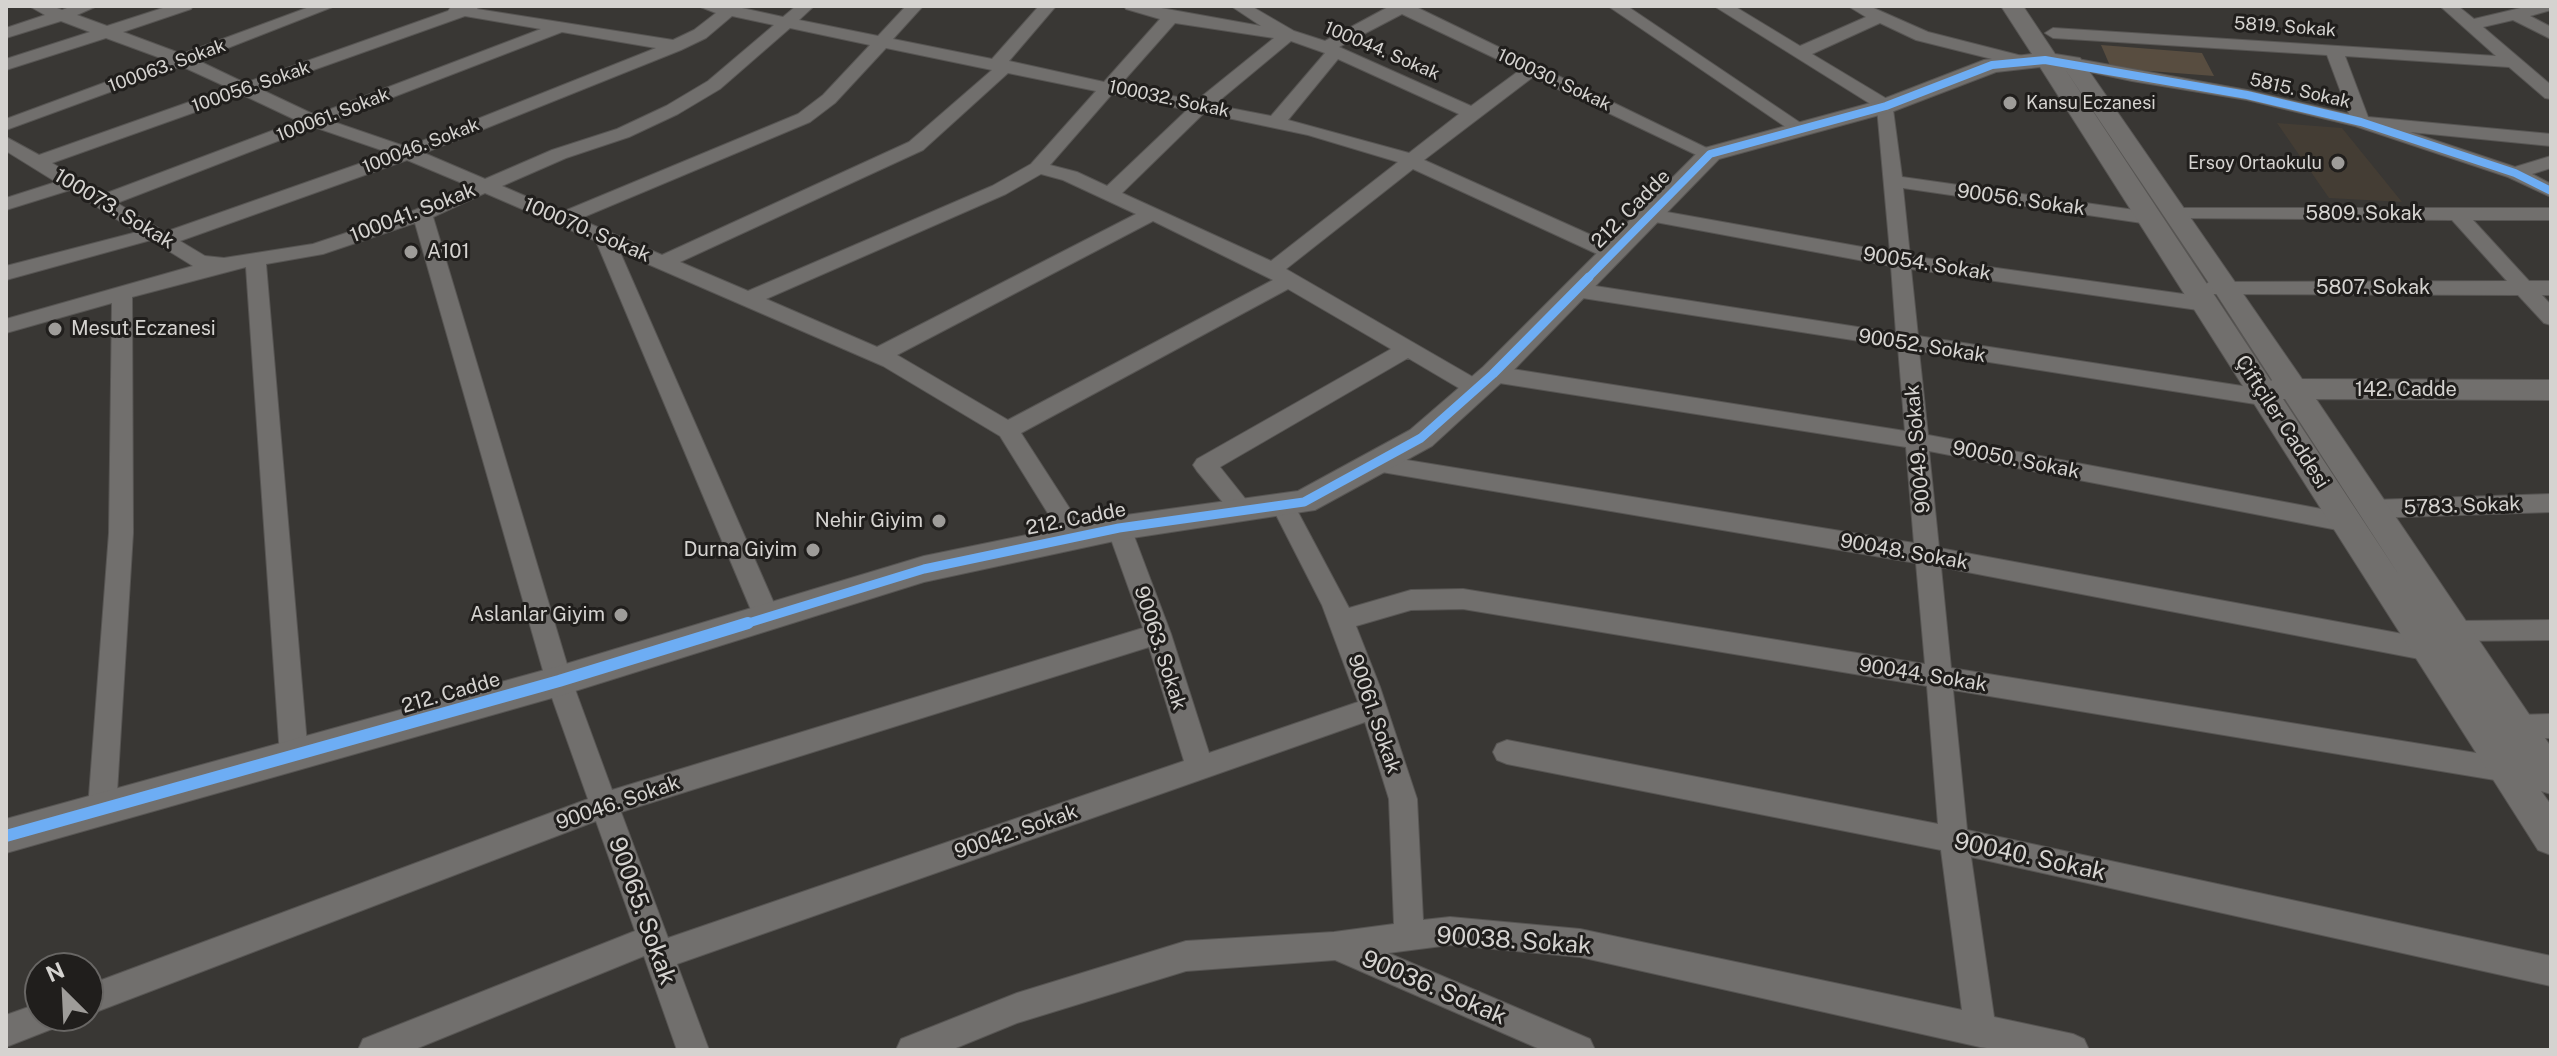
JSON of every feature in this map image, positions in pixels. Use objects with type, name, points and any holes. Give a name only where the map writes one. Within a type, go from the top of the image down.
[{"type":"street","name":"100070. Sokak","points":[[37,6],[182,60],[242,91],[316,122],[408,153],[877,356],[1008,430],[1076,537]]},
{"type":"street","points":[[6,33],[89,6]]},
{"type":"street","points":[[6,65],[185,6]]},
{"type":"street","name":"100063. Sokak","points":[[6,125],[327,6]]},
{"type":"street","points":[[429,6],[467,9],[675,46]]},
{"type":"street","name":"100032. Sokak","points":[[706,6],[732,8],[1312,130],[1411,161],[1613,253]]},
{"type":"street","name":"100041. Sokak","points":[[6,326],[225,264],[316,250],[422,214],[559,154],[623,133],[672,110],[714,85],[806,6]]},
{"type":"street","points":[[563,219],[804,118],[829,99],[915,6]]},
{"type":"street","points":[[663,262],[916,146],[1001,65],[1048,6]]},
{"type":"street","name":"100044. Sokak","points":[[1132,6],[1171,17],[1288,35],[1331,49],[1472,113]]},
{"type":"street","points":[[1110,194],[1201,106],[1288,35],[1239,6]]},
{"type":"street","points":[[1616,6],[1799,128]]},
{"type":"street","points":[[1722,6],[1886,106]]},
{"type":"street","points":[[1857,6],[1922,36],[2048,54]]},
{"type":"street","name":"Çiftçiler Caddesi","points":[[2012,6],[2162,216],[2209,294],[2360,516],[2454,631],[2551,778]]},
{"type":"street","name":"Çiftçiler Caddesi","points":[[2035,6],[2048,54]]},
{"type":"street","points":[[2448,6],[2551,94]]},
{"type":"street","points":[[2471,25],[2549,6]]},
{"type":"street","points":[[1276,122],[1331,49],[1402,7]]},
{"type":"street","name":"100030. Sokak","points":[[1402,7],[1710,154]]},
{"type":"street","name":"100046. Sokak","points":[[6,273],[160,236],[408,153],[675,46],[700,34],[732,8]]},
{"type":"street","name":"100056. Sokak","points":[[37,162],[467,9]]},
{"type":"street","points":[[2516,15],[2551,34]]},
{"type":"street","points":[[748,299],[999,190],[1038,168],[1171,17]]},
{"type":"street","points":[[1799,53],[1880,17]]},
{"type":"street","name":"100061. Sokak","points":[[104,201],[561,27]]},
{"type":"street","points":[[2334,51],[2361,122]]},
{"type":"street","name":"5819. Sokak","points":[[2048,54],[2334,51],[2514,62]]},
{"type":"street","name":"212. Cadde","points":[[6,836],[559,681],[924,569],[1119,528],[1304,502],[1421,438],[1485,382],[1710,154],[1886,106],[1992,65],[2048,54]]},
{"type":"street","name":"5815. Sokak","points":[[2048,54],[2132,76],[2247,95],[2361,122],[2515,173],[2551,191]]},
{"type":"street","points":[[1008,430],[1281,274],[1411,161],[1533,69]]},
{"type":"street","name":"90049. Sokak","points":[[1886,106],[1954,840],[1980,1031]]},
{"type":"street","name":"5815. Sokak","points":[[2361,122],[2551,140]]},
{"type":"street","name":"100073. Sokak","points":[[6,143],[200,262],[225,264]]},
{"type":"street","points":[[2515,173],[2551,162]]},
{"type":"street","points":[[1038,168],[1070,176],[1281,274],[1409,348],[1485,382]]},
{"type":"street","name":"90056. Sokak","points":[[1893,181],[2162,216]]},
{"type":"street","points":[[6,204],[73,183]]},
{"type":"street","points":[[877,356],[1153,213]]},
{"type":"street","name":"90065. Sokak","points":[[422,214],[559,681],[693,1050]]},
{"type":"street","points":[[2457,214],[2551,318]]},
{"type":"street","name":"5809. Sokak","points":[[2162,216],[2551,214]]},
{"type":"street","name":"90054. Sokak","points":[[1650,215],[1901,261],[2209,294]]},
{"type":"street","points":[[604,237],[767,617]]},
{"type":"street","points":[[256,260],[294,756]]},
{"type":"street","name":"5807. Sokak","points":[[2209,294],[2551,288]]},
{"type":"street","name":"90052. Sokak","points":[[1576,290],[1908,344],[2275,392]]},
{"type":"street","points":[[102,809],[121,533],[122,295]]},
{"type":"street","points":[[1243,511],[1205,465],[1409,348]]},
{"type":"street","name":"90050. Sokak","points":[[1485,382],[1918,441],[2360,516]]},
{"type":"street","name":"142. Cadde","points":[[2275,392],[2551,390]]},
{"type":"street","name":"90048. Sokak","points":[[1376,463],[1927,555],[2430,650]]},
{"type":"street","name":"5783. Sokak","points":[[2360,516],[2551,503]]},
{"type":"street","name":"90061. Sokak","points":[[1283,505],[1341,620],[1403,799],[1409,936]]},
{"type":"street","name":"Çiftçiler Caddesi","points":[[2360,516],[2430,650],[2551,838]]},
{"type":"street","name":"90063. Sokak","points":[[1119,528],[1158,634],[1200,768]]},
{"type":"street","name":"90044. Sokak","points":[[1341,620],[1411,600],[1463,599],[2507,770]]},
{"type":"street","points":[[2454,631],[2551,630]]},
{"type":"street","name":"90046. Sokak","points":[[104,994],[604,805],[1158,634]]},
{"type":"street","name":"90042. Sokak","points":[[374,1050],[656,947],[1373,708]]},
{"type":"street","points":[[2517,727],[2551,726]]},
{"type":"street","name":"90040. Sokak","points":[[1507,752],[1954,840],[2551,971]]},
{"type":"street","name":"90038. Sokak","points":[[912,1050],[1017,1008],[1186,956],[1334,946],[1450,931],[1580,943],[2073,1050]]},
{"type":"street","name":"90036. Sokak","points":[[1334,946],[1579,1050]]},
{"type":"shaded area","name":"Ersoy Ortaokulu","points":[[2277,123],[2342,128],[2402,202],[2329,198]]},
{"type":"building","points":[[2101,45],[2202,53],[2214,76],[2111,68]]},
{"type":"cycle path","points":[[6,836],[559,681],[924,569],[1119,528],[1304,502],[1421,438],[1493,374],[1710,154],[1886,106],[1992,65],[2045,60],[2072,63],[2247,95],[2361,122],[2515,173],[2551,191]]},
{"type":"place","name":"Kansu Eczanesi","points":[[2010,103]]},
{"type":"place","name":"Ersoy Ortaokulu","points":[[2338,163]]},
{"type":"place","name":"A101","points":[[411,252]]},
{"type":"place","name":"Mesut Eczanesi","points":[[55,329]]},
{"type":"place","name":"Nehir Giyim","points":[[939,521]]},
{"type":"place","name":"Durna Giyim","points":[[813,550]]},
{"type":"place","name":"Aslanlar Giyim","points":[[621,615]]}]
